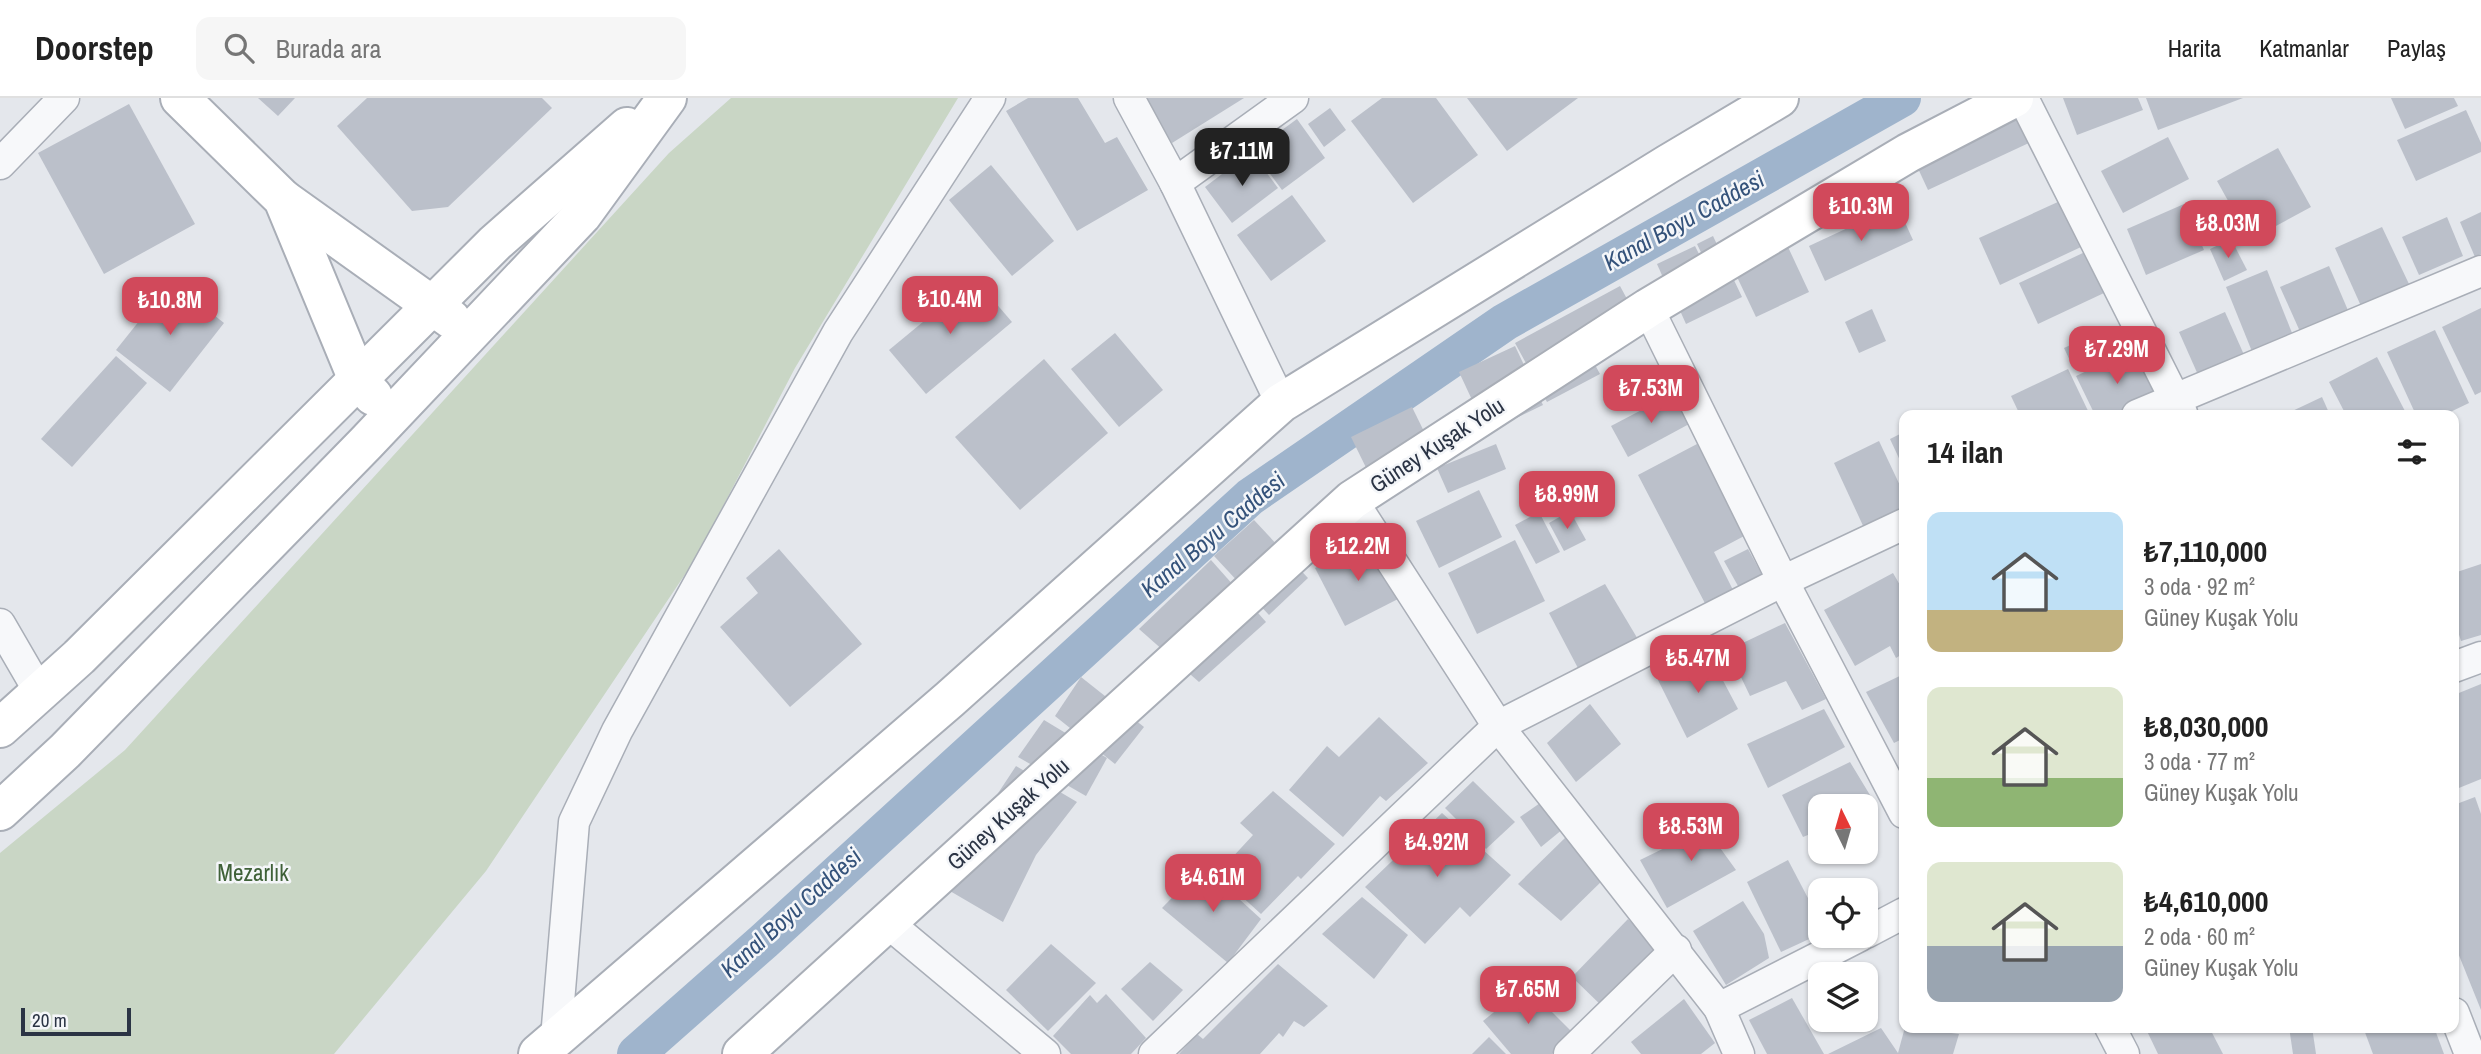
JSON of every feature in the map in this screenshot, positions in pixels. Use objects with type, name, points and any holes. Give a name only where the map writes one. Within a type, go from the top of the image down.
[{"type":"main road","points":[[180,98],[283,199],[470,332]]},
{"type":"main road","points":[[0,728],[40,693],[495,243],[660,98]]},
{"type":"main road","points":[[0,811],[65,751],[582,215],[667,98]]},
{"type":"main road","points":[[547,1046],[950,699],[1281,403],[1668,163],[1779,98]]},
{"type":"main road","name":"Güney Kuşak Yolu","points":[[742,1054],[1352,500],[1648,307],[1908,153],[2014,98]]},
{"type":"main road","points":[[283,199],[358,380],[392,415]]},
{"type":"street","points":[[0,164],[64,98]]},
{"type":"street","points":[[547,1046],[574,822],[617,731],[838,332],[990,98]]},
{"type":"street","points":[[1129,98],[1175,183],[1281,403]]},
{"type":"street","points":[[1175,183],[1293,98]]},
{"type":"street","points":[[2022,98],[2179,406]]},
{"type":"street","points":[[2160,410],[2179,406],[2481,271]]},
{"type":"street","points":[[1648,307],[1783,581],[1899,803]]},
{"type":"street","points":[[1352,500],[1499,726],[1676,950],[1719,1009],[1739,1054]]},
{"type":"street","points":[[1154,1054],[1499,726],[1783,581],[1899,526]]},
{"type":"street","points":[[0,624],[40,693]]},
{"type":"street","points":[[2459,665],[2481,657]]},
{"type":"street","points":[[1878,927],[1899,916]]},
{"type":"street","points":[[888,923],[1045,1054]]},
{"type":"street","points":[[1719,1009],[1837,948]]},
{"type":"street","points":[[1569,1054],[1676,950]]},
{"type":"street","points":[[2459,1026],[2470,1054]]},
{"type":"street","points":[[2113,1033],[2124,1054]]},
{"type":"green space","name":"Mezarlık","points":[[731,98],[958,98],[795,368],[696,558],[486,871],[334,1054],[0,1054],[0,853],[125,750],[669,153]]},
{"type":"building","points":[[258,98],[295,98],[278,116]]},
{"type":"building","points":[[367,98],[542,98],[552,108],[448,207],[412,211],[337,126]]},
{"type":"building","points":[[1028,98],[1078,98],[1105,143],[1117,137],[1148,190],[1077,231],[1006,111]]},
{"type":"building","points":[[1143,98],[1244,98],[1172,143]]},
{"type":"building","points":[[1382,98],[1436,98],[1478,155],[1413,203],[1351,121]]},
{"type":"building","points":[[1467,98],[1578,98],[1507,151]]},
{"type":"building","points":[[1978,98],[2010,98],[2031,142],[1928,190],[1902,134]]},
{"type":"building","points":[[2063,98],[2138,98],[2143,110],[2077,135]]},
{"type":"building","points":[[2146,98],[2243,98],[2158,130]]},
{"type":"building","points":[[2391,98],[2454,98],[2458,106],[2405,129]]},
{"type":"building","points":[[129,104],[195,224],[104,274],[38,153]]},
{"type":"building","points":[[1330,108],[1346,130],[1324,147],[1308,124]]},
{"type":"building","points":[[2466,110],[2481,143],[2481,152],[2416,181],[2397,140]]},
{"type":"building","points":[[1297,119],[1325,158],[1282,190],[1253,151]]},
{"type":"building","points":[[2168,137],[2189,179],[2123,213],[2101,171]]},
{"type":"building","points":[[2278,148],[2311,207],[2250,240],[2217,181]]},
{"type":"building","points":[[1251,152],[1278,188],[1232,223],[1205,187]]},
{"type":"building","points":[[991,165],[1054,241],[1012,276],[949,200]]},
{"type":"building","points":[[1292,195],[1326,241],[1271,281],[1237,235]]},
{"type":"building","points":[[2060,201],[2081,247],[2000,285],[1979,238]]},
{"type":"building","points":[[2184,204],[2204,250],[2146,275],[2127,229]]},
{"type":"building","points":[[1897,205],[1913,240],[1825,281],[1809,246]]},
{"type":"building","points":[[2481,212],[2481,254],[2475,257],[2460,222]]},
{"type":"building","points":[[1774,217],[1809,292],[1756,317],[1720,241]]},
{"type":"building","points":[[2447,217],[2463,256],[2419,275],[2402,237]]},
{"type":"building","points":[[2382,227],[2409,284],[2361,306],[2335,248]]},
{"type":"building","points":[[1713,236],[1742,297],[1686,324],[1669,286],[1708,267],[1697,244]]},
{"type":"building","points":[[2231,239],[2247,270],[2224,281],[2210,249]]},
{"type":"building","points":[[1695,246],[1704,264],[1665,282],[1657,264]]},
{"type":"building","points":[[2085,252],[2104,293],[2038,324],[2019,283]]},
{"type":"building","points":[[2329,266],[2350,315],[2302,336],[2280,287]]},
{"type":"building","points":[[2267,270],[2294,338],[2253,354],[2226,287]]},
{"type":"building","points":[[975,279],[1012,322],[926,394],[889,350]]},
{"type":"building","points":[[171,281],[224,323],[170,392],[116,350]]},
{"type":"building","points":[[1620,286],[1646,334],[1594,363],[1600,374],[1547,402],[1515,343]]},
{"type":"building","points":[[2481,308],[2481,392],[2475,395],[2442,327]]},
{"type":"building","points":[[1872,309],[1886,341],[1859,353],[1845,322]]},
{"type":"building","points":[[2225,312],[2245,357],[2199,377],[2179,332]]},
{"type":"building","points":[[2435,330],[2469,403],[2454,410],[2414,410],[2387,352]]},
{"type":"building","points":[[1115,333],[1163,390],[1119,427],[1071,369]]},
{"type":"building","points":[[2094,334],[2103,354],[2073,367],[2064,348]]},
{"type":"building","points":[[1515,346],[1543,405],[1487,432],[1459,372]]},
{"type":"building","points":[[2134,349],[2157,397],[2130,410],[2093,410],[2076,376]]},
{"type":"building","points":[[116,356],[147,383],[72,467],[41,439]]},
{"type":"building","points":[[2377,357],[2404,410],[2343,410],[2329,382]]},
{"type":"building","points":[[1044,359],[1108,433],[1020,510],[955,437]]},
{"type":"building","points":[[2068,369],[2088,410],[2018,410],[2011,396]]},
{"type":"building","points":[[1674,393],[1691,423],[1628,457],[1611,426]]},
{"type":"building","points":[[2322,397],[2328,410],[2295,410]]},
{"type":"building","points":[[1412,407],[1440,464],[1379,494],[1351,437]]},
{"type":"building","points":[[1899,434],[1899,458],[1890,439]]},
{"type":"building","points":[[1879,441],[1899,483],[1899,514],[1865,530],[1834,463]]},
{"type":"building","points":[[1496,444],[1506,469],[1448,493],[1437,468]]},
{"type":"building","points":[[1697,444],[1746,535],[1714,552],[1735,594],[1708,609],[1638,475]]},
{"type":"building","points":[[1479,490],[1502,537],[1439,568],[1416,521]]},
{"type":"building","points":[[1570,511],[1586,540],[1564,551],[1549,523]]},
{"type":"building","points":[[1539,512],[1560,552],[1536,564],[1515,525]]},
{"type":"building","points":[[1254,520],[1308,578],[1269,615],[1214,556]]},
{"type":"building","points":[[1370,540],[1400,598],[1345,626],[1315,568]]},
{"type":"building","points":[[1515,540],[1545,601],[1477,634],[1448,573]]},
{"type":"building","points":[[779,549],[862,644],[790,707],[720,627],[758,593],[746,578]]},
{"type":"building","points":[[1748,549],[1765,580],[1742,593],[1724,561]]},
{"type":"building","points":[[1211,560],[1266,622],[1199,682],[1139,629]]},
{"type":"building","points":[[2481,564],[2481,635],[2461,641],[2459,635],[2459,571]]},
{"type":"building","points":[[1893,573],[1899,583],[1899,656],[1896,658],[1890,646],[1855,666],[1824,610]]},
{"type":"building","points":[[1605,584],[1639,641],[1579,670],[1549,613]]},
{"type":"building","points":[[1785,623],[1826,699],[1802,710],[1786,681],[1750,696],[1728,650]]},
{"type":"building","points":[[1709,654],[1738,709],[1687,738],[1658,680]]},
{"type":"building","points":[[1899,676],[1899,740],[1894,743],[1866,692]]},
{"type":"building","points":[[1081,677],[1144,727],[1115,764],[1055,716]]},
{"type":"building","points":[[2481,684],[2481,779],[2459,788],[2459,693]]},
{"type":"building","points":[[1590,704],[1621,744],[1576,782],[1547,743]]},
{"type":"building","points":[[1824,709],[1845,747],[1768,788],[1747,744]]},
{"type":"building","points":[[1379,717],[1428,763],[1386,801],[1380,796],[1343,837],[1289,790],[1327,746],[1339,757]]},
{"type":"building","points":[[1044,720],[1107,758],[1086,796],[1018,757]]},
{"type":"building","points":[[1850,762],[1869,794],[1808,794],[1808,835],[1803,837],[1782,795]]},
{"type":"building","points":[[1016,766],[1077,802],[1036,855],[1003,922],[938,884]]},
{"type":"building","points":[[1473,781],[1515,822],[1486,849],[1445,808]]},
{"type":"building","points":[[1273,791],[1335,844],[1301,879],[1298,876],[1261,914],[1217,874],[1253,835],[1240,823]]},
{"type":"building","points":[[2475,797],[2481,814],[2481,1010],[2459,955],[2459,803]]},
{"type":"building","points":[[1543,801],[1563,829],[1541,847],[1520,817]]},
{"type":"building","points":[[1442,813],[1511,875],[1470,917],[1460,907],[1425,944],[1365,887]]},
{"type":"building","points":[[1728,817],[1739,835],[1718,845],[1736,870],[1667,908],[1640,860]]},
{"type":"building","points":[[1567,836],[1608,875],[1561,921],[1518,884]]},
{"type":"building","points":[[1788,860],[1808,898],[1808,940],[1781,952],[1747,882]]},
{"type":"building","points":[[1203,866],[1261,919],[1228,963],[1162,908]]},
{"type":"building","points":[[1362,897],[1408,935],[1374,979],[1322,934]]},
{"type":"building","points":[[1743,901],[1764,934],[1769,958],[1726,985],[1693,931]]},
{"type":"building","points":[[1628,919],[1662,952],[1606,1010],[1572,977]]},
{"type":"building","points":[[1051,944],[1096,983],[1048,1031],[1006,990]]},
{"type":"building","points":[[1150,962],[1183,990],[1153,1021],[1121,989]]},
{"type":"building","points":[[1278,964],[1328,1006],[1304,1027],[1294,1021],[1283,1037],[1279,1033],[1260,1054],[1179,1054],[1197,1034],[1203,1039]]},
{"type":"building","points":[[1526,986],[1574,1034],[1552,1054],[1511,1054],[1483,1021]]},
{"type":"building","points":[[1106,994],[1146,1038],[1131,1054],[1071,1054],[1053,1036],[1090,995],[1097,1003]]},
{"type":"building","points":[[1792,998],[1808,1026],[1808,1032],[1811,1032],[1824,1054],[1767,1054],[1749,1020]]},
{"type":"building","points":[[1684,999],[1715,1043],[1701,1054],[1641,1054],[1631,1042]]},
{"type":"building","points":[[1881,1028],[1898,1053],[1903,1033],[1959,1034],[1953,1054],[1828,1054],[1878,1032]]},
{"type":"building","points":[[2148,1033],[2212,1033],[2223,1054],[2158,1054]]},
{"type":"building","points":[[2290,1033],[2313,1033],[2316,1054],[2293,1054]]},
{"type":"building","points":[[2365,1033],[2436,1033],[2444,1054],[2373,1054]]},
{"type":"building","points":[[1489,1037],[1506,1054],[1472,1054]]},
{"type":"waterway","name":"Kanal Boyu Caddesi","points":[[636,1054],[764,941],[1250,497],[1505,322],[1902,98]]}]
